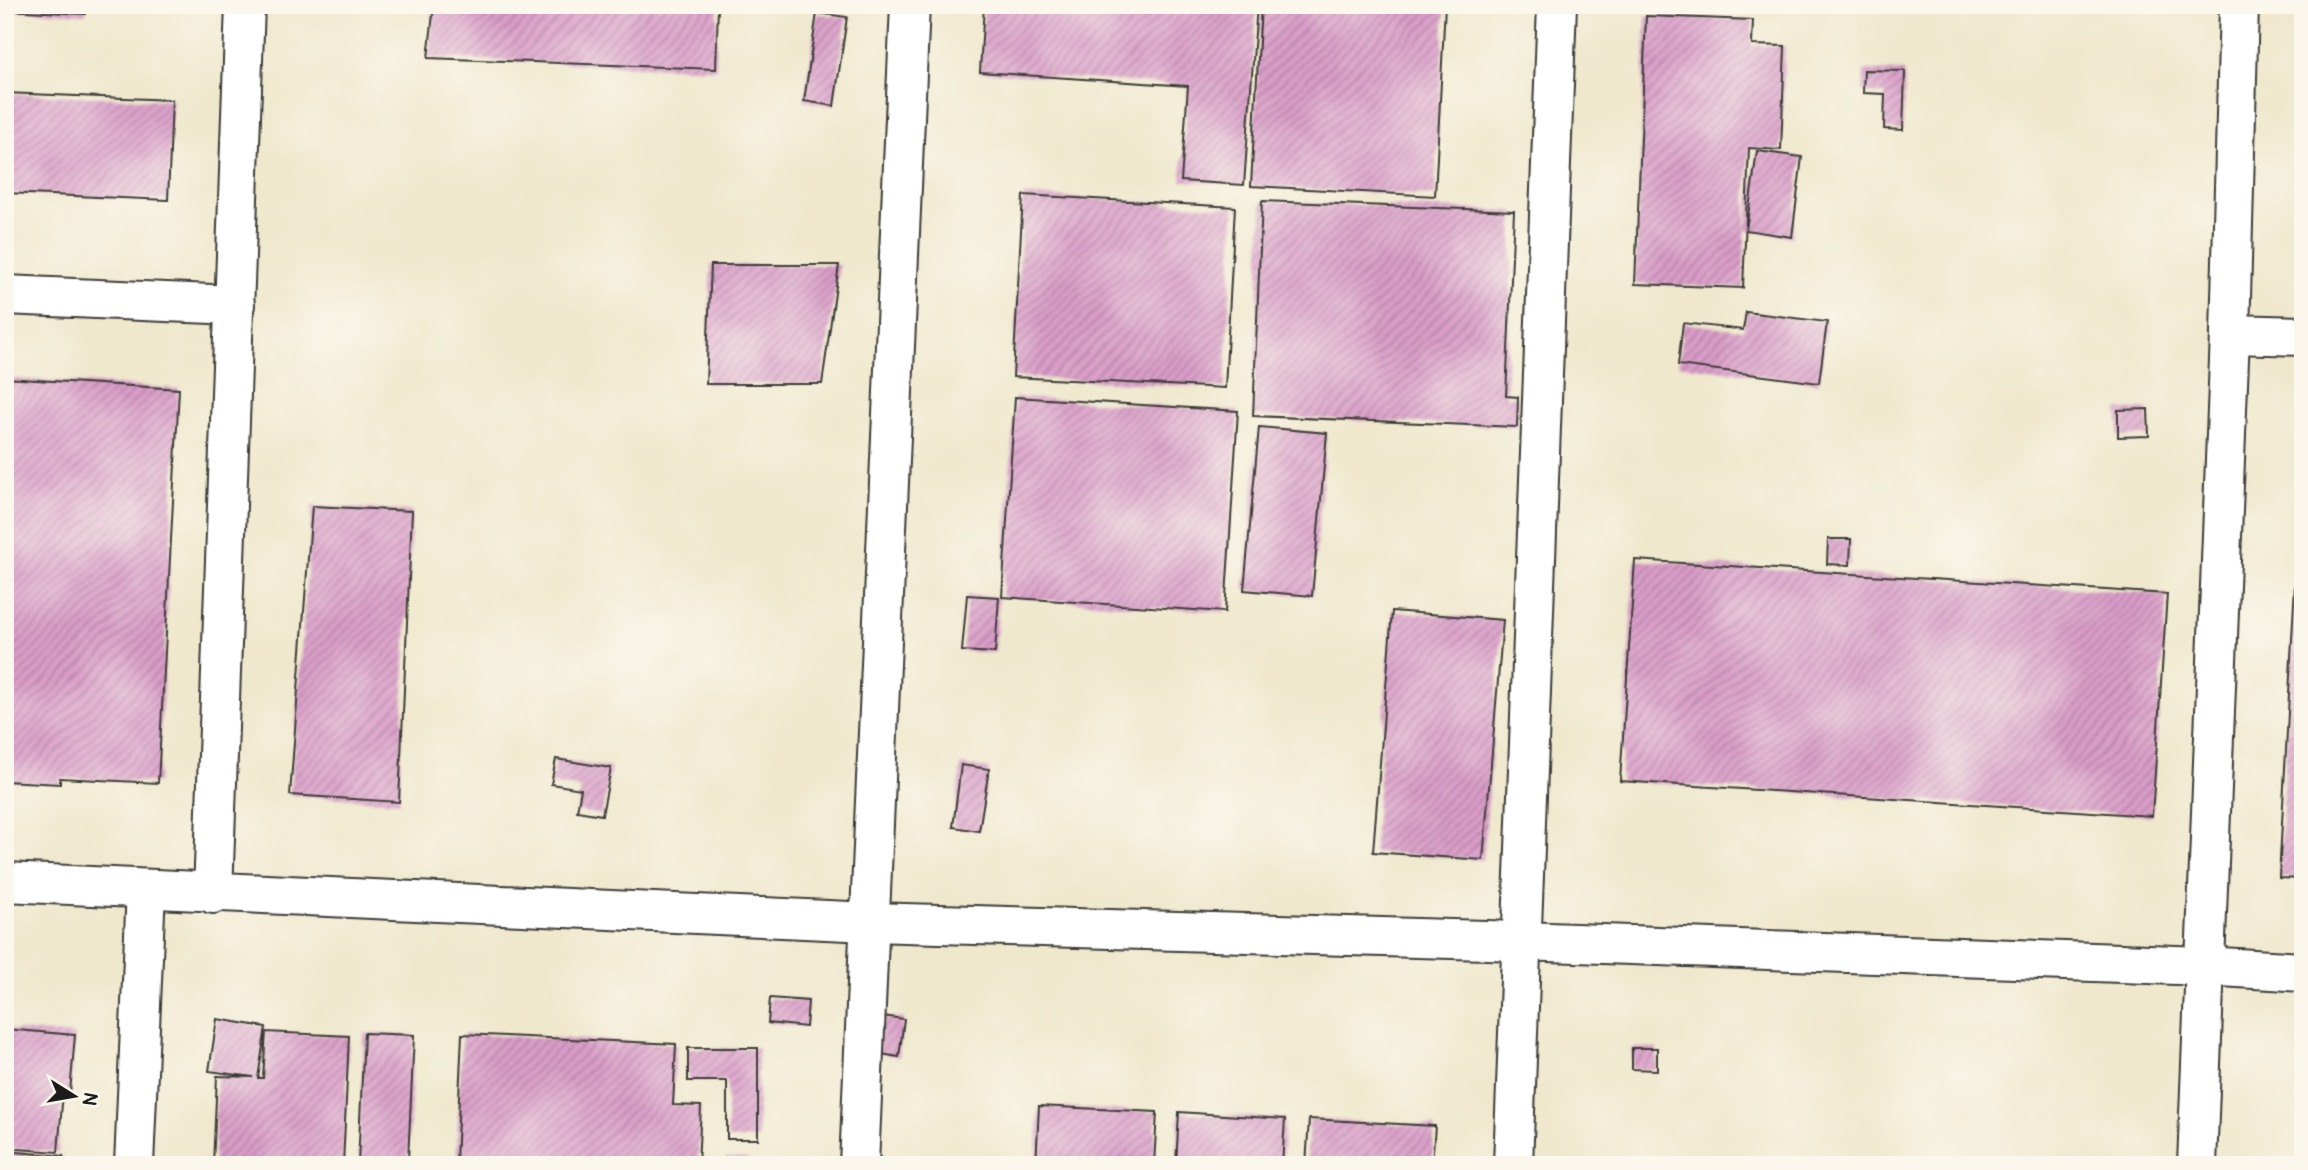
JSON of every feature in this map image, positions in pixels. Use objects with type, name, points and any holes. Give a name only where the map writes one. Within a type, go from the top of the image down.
[{"type":"street","points":[[213,894],[245,5]]},
{"type":"street","points":[[859,1165],[910,5]]},
{"type":"street","points":[[1513,1165],[1558,5]]},
{"type":"street","points":[[2197,1165],[2230,334],[2239,5]]},
{"type":"street","points":[[5,295],[235,305]]},
{"type":"street","points":[[2230,334],[2303,336]]},
{"type":"street","points":[[5,882],[213,894],[870,922],[1521,941],[2303,972]]},
{"type":"street","points":[[134,1165],[146,889]]},
{"type":"building","points":[[5,5],[86,5],[86,14],[5,10]]},
{"type":"building","points":[[434,5],[718,6],[716,69],[428,58]]},
{"type":"building","points":[[984,5],[1257,5],[1244,185],[1181,181],[1188,86],[980,72]]},
{"type":"building","points":[[1261,5],[1445,5],[1435,196],[1251,186]]},
{"type":"building","points":[[817,13],[847,17],[834,106],[804,101]]},
{"type":"building","points":[[1646,16],[1753,20],[1752,45],[1785,46],[1781,150],[1749,148],[1743,288],[1635,284]]},
{"type":"building","points":[[1864,70],[1905,71],[1903,130],[1884,129],[1885,94],[1863,93]]},
{"type":"building","points":[[5,93],[172,100],[168,200],[5,193]]},
{"type":"building","points":[[1757,151],[1802,157],[1792,237],[1746,230]]},
{"type":"building","points":[[1023,195],[1235,207],[1225,388],[1013,377]]},
{"type":"building","points":[[1262,201],[1514,211],[1506,396],[1518,397],[1517,427],[1253,416]]},
{"type":"building","points":[[711,265],[839,265],[822,384],[706,384]]},
{"type":"building","points":[[1746,312],[1827,322],[1819,383],[1678,365],[1683,323],[1743,330]]},
{"type":"building","points":[[5,378],[179,389],[158,783],[60,778],[60,784],[5,781]]},
{"type":"building","points":[[1015,397],[1238,411],[1225,612],[1002,597]]},
{"type":"building","points":[[2148,409],[2149,436],[2118,437],[2118,410]]},
{"type":"building","points":[[1259,427],[1327,433],[1312,596],[1244,590]]},
{"type":"building","points":[[2303,474],[2303,879],[2279,878]]},
{"type":"building","points":[[312,506],[412,511],[399,802],[290,795]]},
{"type":"building","points":[[1828,539],[1851,539],[1850,565],[1827,564]]},
{"type":"building","points":[[1635,560],[2167,594],[2152,816],[1620,781]]},
{"type":"building","points":[[967,595],[999,597],[995,653],[962,651]]},
{"type":"building","points":[[1392,611],[1503,620],[1483,860],[1373,852]]},
{"type":"building","points":[[556,759],[611,768],[602,815],[577,811],[581,789],[551,784]]},
{"type":"building","points":[[961,765],[989,769],[979,831],[953,827]]},
{"type":"building","points":[[770,998],[808,1001],[806,1027],[768,1023]]},
{"type":"building","points":[[875,1015],[904,1019],[899,1057],[869,1052]]},
{"type":"building","points":[[217,1019],[266,1027],[258,1078],[263,1078],[266,1032],[349,1036],[343,1165],[213,1165],[217,1076],[253,1077],[209,1071]]},
{"type":"building","points":[[5,1029],[75,1035],[70,1093],[63,1092],[58,1152],[5,1148]]},
{"type":"building","points":[[364,1033],[414,1035],[408,1160],[456,1162],[462,1034],[676,1044],[673,1105],[701,1106],[698,1165],[358,1165]]},
{"type":"building","points":[[688,1048],[758,1048],[758,1139],[727,1139],[727,1081],[688,1081]]},
{"type":"building","points":[[1632,1048],[1657,1048],[1657,1070],[1632,1069]]},
{"type":"building","points":[[1039,1106],[1157,1112],[1154,1165],[1036,1165]]},
{"type":"building","points":[[1179,1112],[1285,1119],[1282,1165],[1176,1165]]},
{"type":"building","points":[[1309,1119],[1435,1126],[1432,1165],[1306,1165]]},
{"type":"building","points":[[5,1151],[63,1156],[63,1165],[5,1165]]},
{"type":"building","points":[[725,1158],[749,1159],[749,1165],[725,1165]]}]
